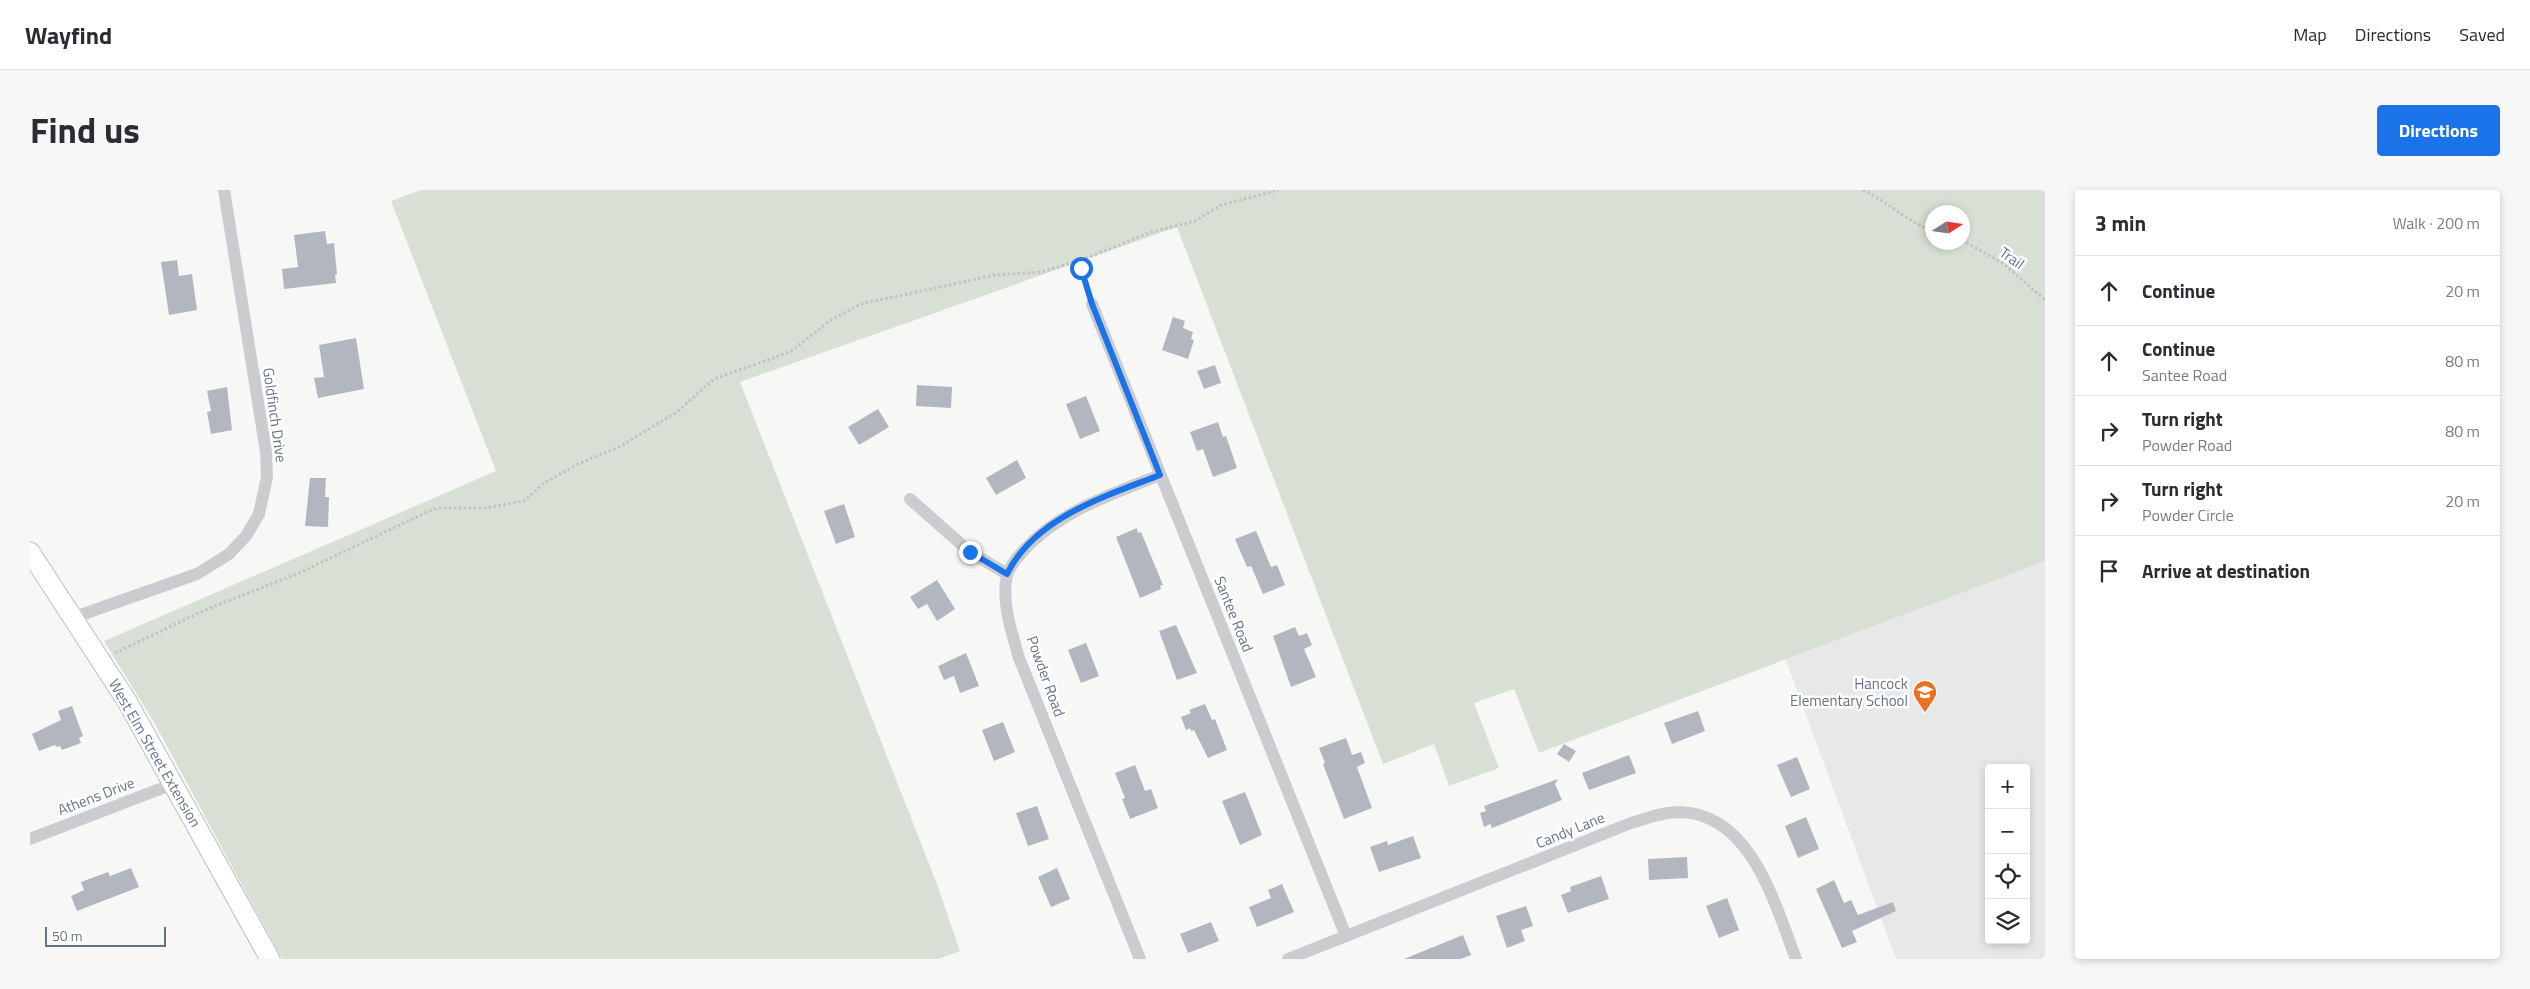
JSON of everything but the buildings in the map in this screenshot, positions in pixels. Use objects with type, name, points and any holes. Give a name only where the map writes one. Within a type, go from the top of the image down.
[{"type":"street","name":"Goldfinch Drive","points":[[72,618],[208,568],[238,546],[259,514],[267,477],[266,452],[224,190]]},
{"type":"street","name":"Santee Road","points":[[1092,304],[1346,936]]},
{"type":"street","points":[[910,498],[970,552],[1007,574],[1017,558],[1029,545],[1063,518],[1160,475]]},
{"type":"street","name":"West Elm Street Extension","points":[[30,552],[101,660],[174,784],[270,959]]},
{"type":"street","name":"Powder Road","points":[[1007,574],[1008,609],[1019,658],[1140,959]]},
{"type":"street","name":"Athens Drive","points":[[30,839],[174,784]]},
{"type":"street","name":"Candy Lane","points":[[1288,959],[1632,823],[1678,812],[1693,813],[1719,823],[1742,844],[1766,882],[1796,959]]},
{"type":"path","points":[[101,660],[205,610],[297,574],[428,511],[438,508],[486,508],[524,501],[544,483],[578,464],[619,447],[677,412],[714,379],[790,352],[831,320],[861,304],[995,275],[1035,274],[1080,260],[1152,232],[1195,221],[1221,205],[1279,190]]},
{"type":"path","points":[[1863,190],[1888,203],[1897,213],[1904,215],[1919,226],[1925,228]]},
{"type":"path","name":"Trail","points":[[1970,245],[2004,264],[2045,300]]},
{"type":"path","points":[[1080,260],[1092,304]]},
{"type":"shaded area","points":[[421,190],[2045,190],[2045,561],[1539,753],[1514,689],[1474,703],[1499,768],[1449,786],[1434,744],[1383,764],[1177,227],[740,382],[937,884],[960,951],[938,959],[282,959],[155,724],[104,641],[496,471],[391,201]]},
{"type":"shaded area","name":"Hancock Elementary School","points":[[2045,561],[2045,959],[1896,959],[1785,658]]},
{"type":"place","name":"Hancock Elementary School","points":[[1925,713]]},
{"type":"route","points":[[970,552],[1007,574],[1017,558],[1029,545],[1063,518],[1093,503],[1160,475],[1092,304],[1081,268]]}]
